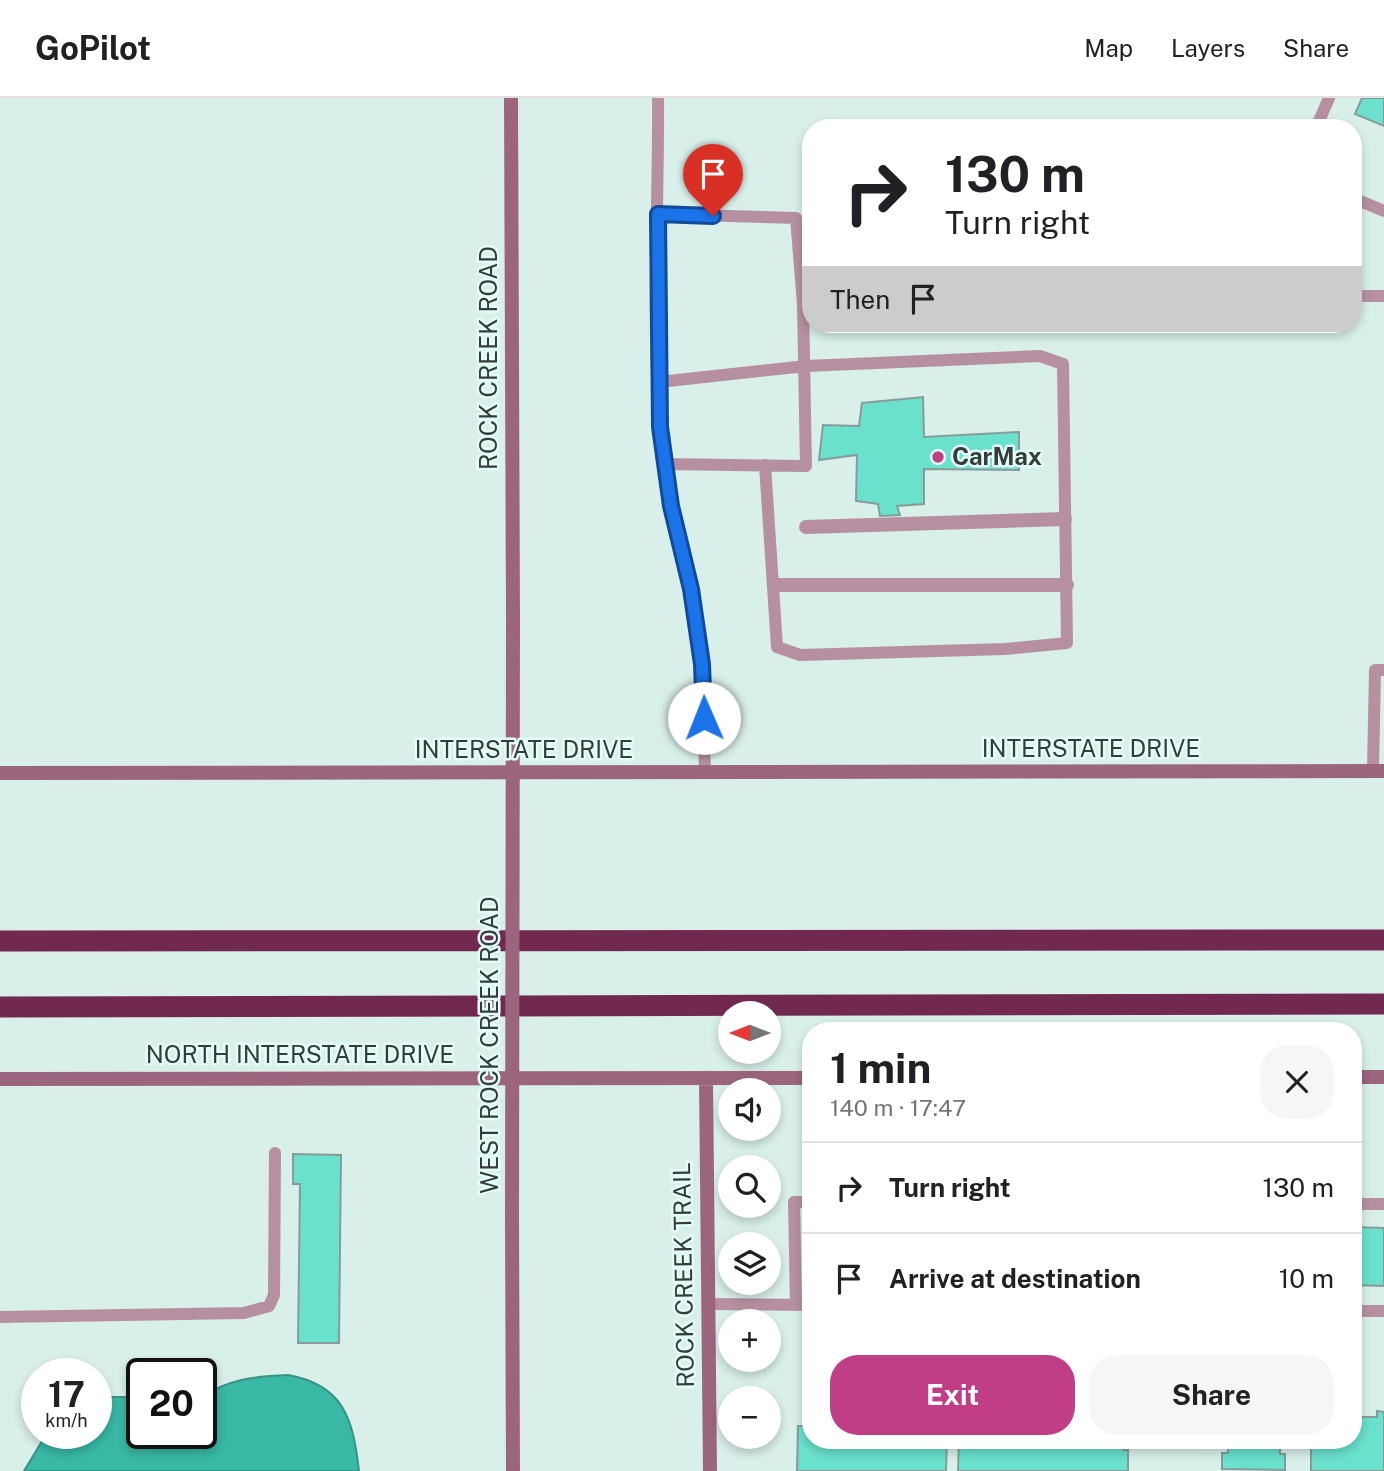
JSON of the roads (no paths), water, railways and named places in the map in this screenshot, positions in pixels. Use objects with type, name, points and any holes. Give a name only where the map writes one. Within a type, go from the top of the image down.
[{"type":"highway","points":[[0,941],[1384,940]]},
{"type":"highway","points":[[0,1007],[1384,1004]]},
{"type":"street","name":"ROCK CREEK ROAD","points":[[511,98],[513,619]]},
{"type":"street","points":[[806,527],[1065,519]]},
{"type":"street","points":[[775,585],[1067,585]]},
{"type":"street","name":"WEST ROCK CREEK ROAD","points":[[513,619],[513,1471]]},
{"type":"street","name":"INTERSTATE DRIVE","points":[[0,774],[1378,771]]},
{"type":"street","points":[[1362,1077],[1384,1077]]},
{"type":"street","name":"ROCK CREEK TRAIL","points":[[706,1078],[710,1471]]},
{"type":"street","name":"NORTH INTERSTATE DRIVE","points":[[0,1079],[802,1078]]},
{"type":"lane","points":[[658,98],[659,382],[665,464],[702,664],[705,773]]},
{"type":"lane","points":[[1320,119],[1329,98]]},
{"type":"lane","points":[[1362,202],[1384,211]]},
{"type":"lane","points":[[658,214],[796,218],[802,292]]},
{"type":"lane","points":[[1362,296],[1384,296]]},
{"type":"lane","points":[[665,464],[806,466],[803,333]]},
{"type":"lane","points":[[659,382],[804,368],[1040,356],[1063,364],[1067,643],[1005,649],[800,655],[777,647],[765,465]]},
{"type":"lane","points":[[1378,771],[1375,670],[1384,670]]},
{"type":"lane","points":[[0,1317],[244,1313],[270,1306],[274,1295],[275,1153]]},
{"type":"lane","points":[[796,1305],[794,1202],[802,1202]]},
{"type":"lane","points":[[1362,1204],[1384,1204]]},
{"type":"lane","points":[[708,1304],[802,1305]]},
{"type":"lane","points":[[1362,1311],[1384,1311]]},
{"type":"place","name":"CarMax","points":[[938,457]]}]
